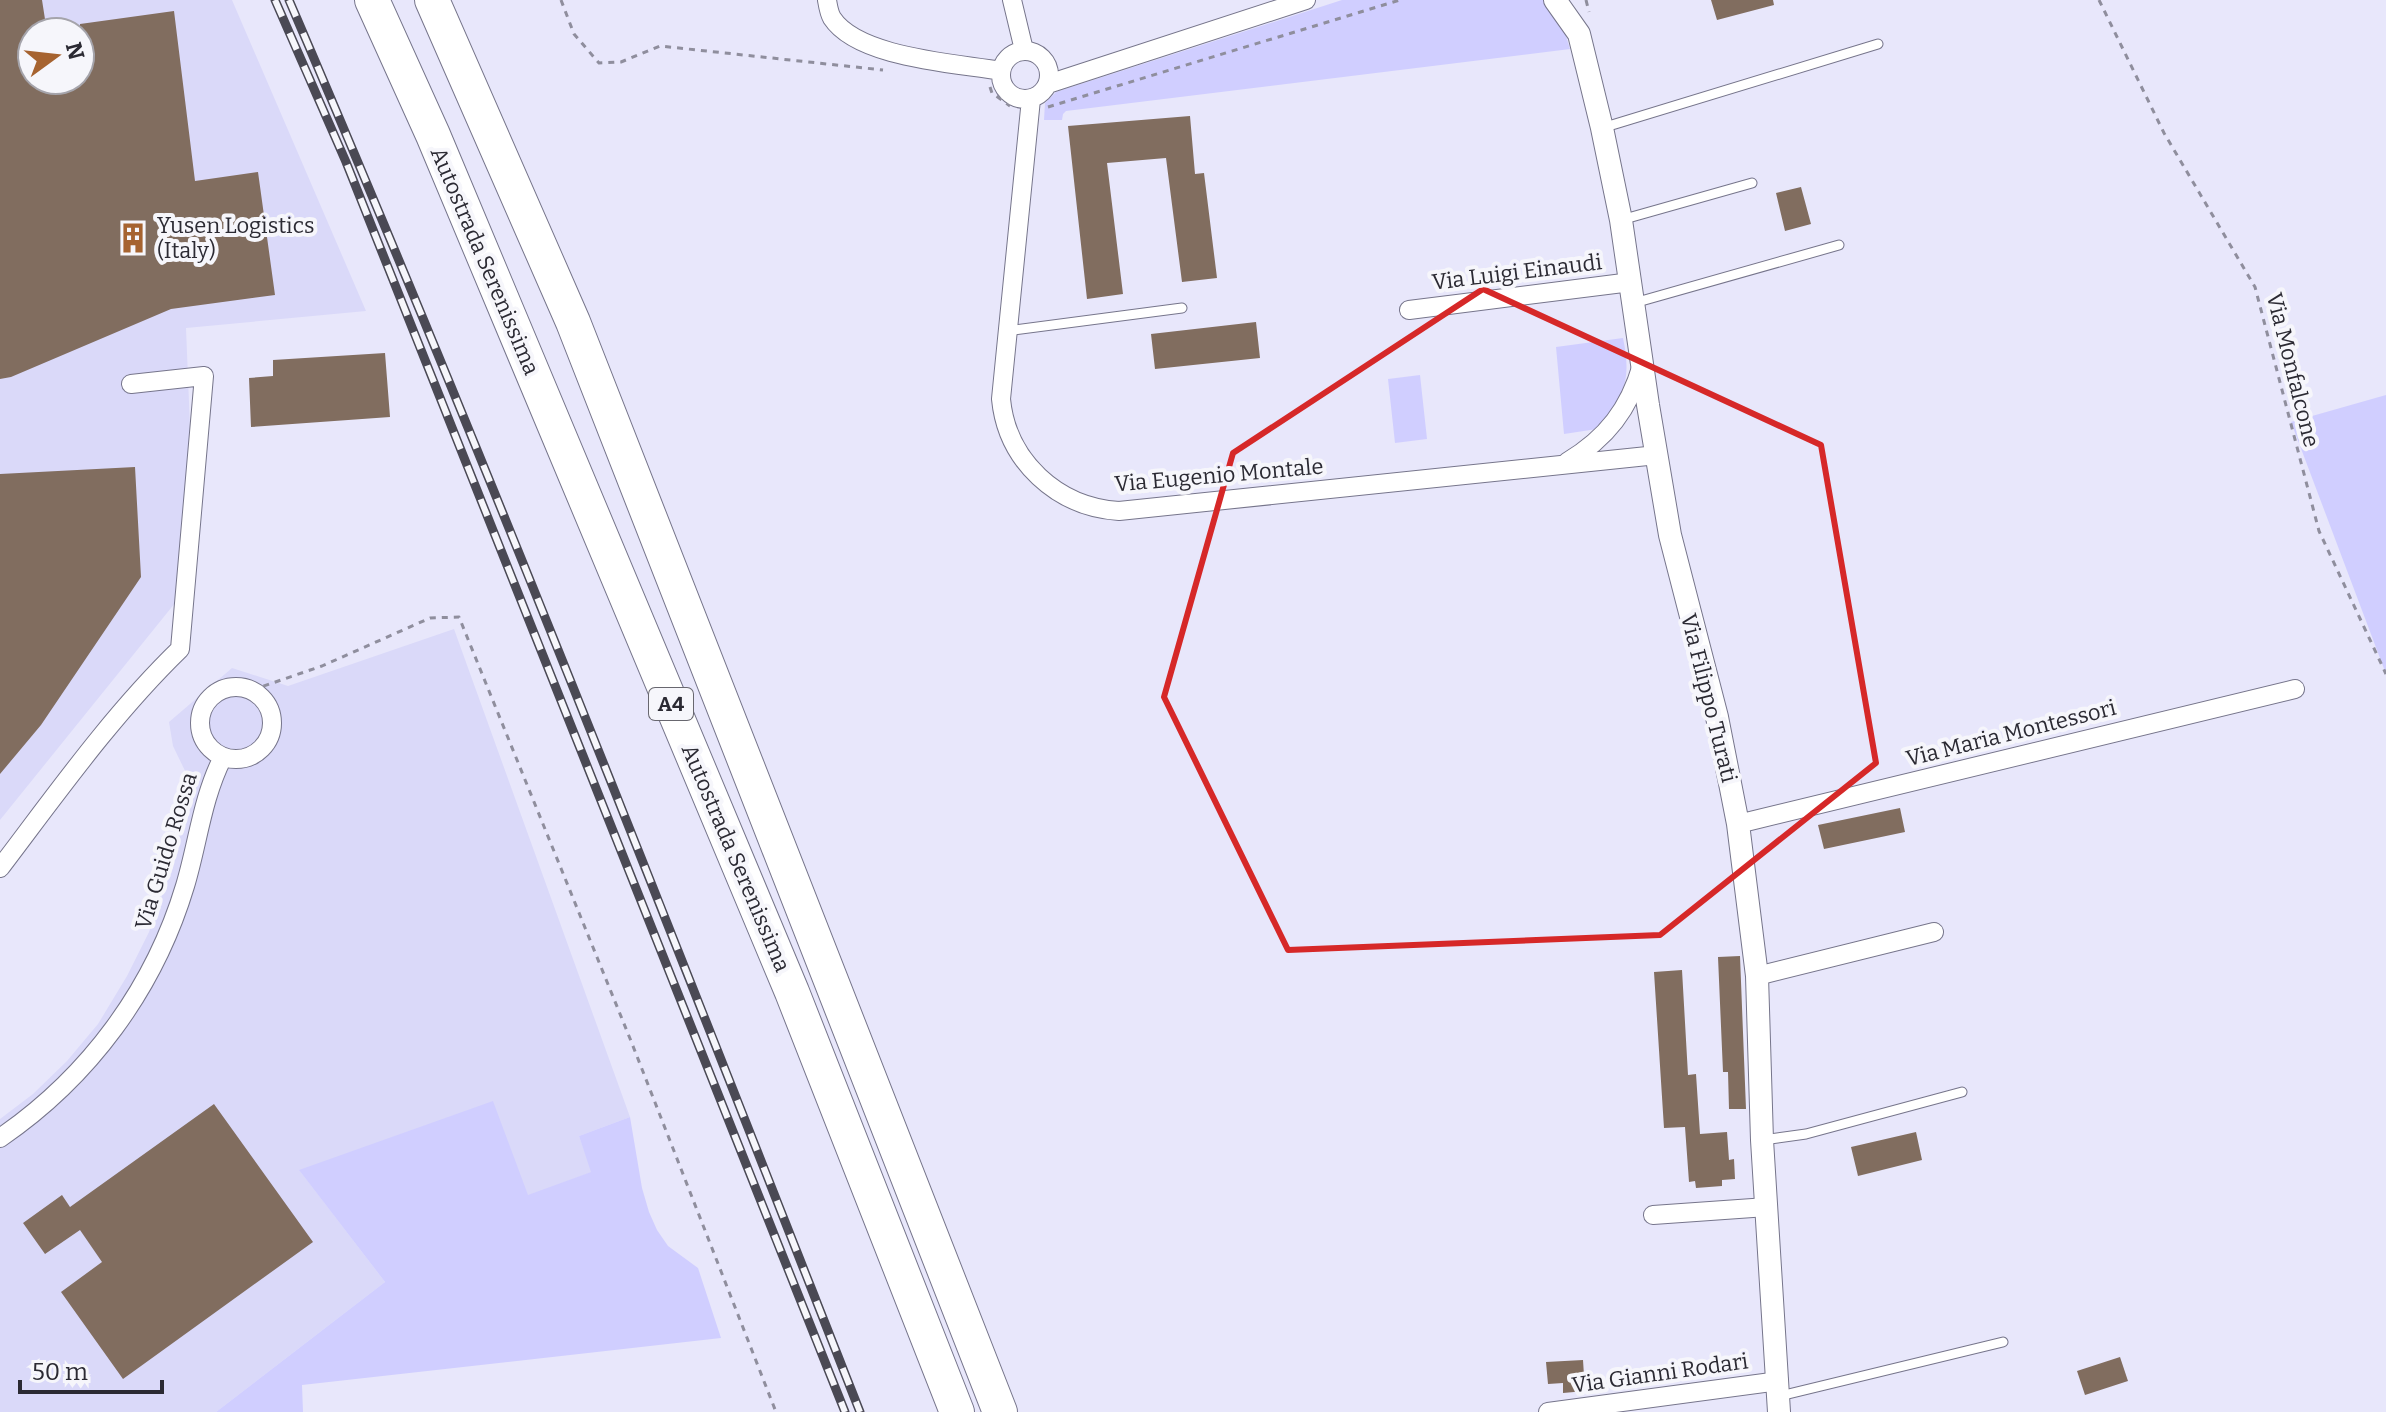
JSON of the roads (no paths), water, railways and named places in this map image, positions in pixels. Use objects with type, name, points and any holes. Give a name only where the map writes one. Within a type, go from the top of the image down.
[{"type":"highway","name":"Autostrada Serenissima","points":[[372,0],[433,135],[786,978],[957,1412]]},
{"type":"highway","name":"Autostrada Serenissima","points":[[432,0],[573,322],[1000,1412]]},
{"type":"street","points":[[827,0],[830,17],[863,43],[994,76],[1001,79],[1009,93],[1030,105],[1048,84],[1050,76],[1045,60],[1032,51],[1024,50],[1009,56],[994,76]]},
{"type":"street","points":[[1012,0],[1024,50]]},
{"type":"street","points":[[1048,84],[1306,0]]},
{"type":"street","name":"Via Filippo Turati","points":[[1555,0],[1579,34],[1602,128],[1621,220],[1670,535],[1717,717],[1738,824],[1757,976],[1762,1140],[1779,1396]]},
{"type":"street","points":[[1572,0],[1579,34]]},
{"type":"street","name":"Via Eugenio Montale","points":[[1030,105],[1001,399],[1003,417],[1012,444],[1023,460],[1048,485],[1077,502],[1119,511],[1657,455]]},
{"type":"street","name":"Via Luigi Einaudi","points":[[1409,310],[1633,292]]},
{"type":"street","name":"Via Eugenio Montale","points":[[1562,465],[1592,445],[1617,421],[1635,388],[1642,362]]},
{"type":"street","points":[[0,868],[111,724],[144,684],[180,649],[204,376],[131,384]]},
{"type":"street","name":"Via Guido Rossa","points":[[229,687],[252,690],[269,707],[272,731],[267,743],[247,758],[223,757],[212,751],[205,742],[200,719],[203,708],[218,691],[229,687]]},
{"type":"street","name":"Via Maria Montessori","points":[[1738,824],[2295,689]]},
{"type":"street","name":"Via Guido Rossa","points":[[0,1138],[52,1098],[85,1064],[143,985],[179,904],[193,859],[206,798],[223,757]]},
{"type":"street","points":[[1757,976],[1934,932]]},
{"type":"street","points":[[1653,1215],[1767,1207]]},
{"type":"street","name":"Via Gianni Rodari","points":[[1548,1412],[1779,1396]]},
{"type":"lane","points":[[1602,128],[1878,44]]},
{"type":"lane","points":[[1621,220],[1752,183]]},
{"type":"lane","points":[[1633,292],[1839,245]]},
{"type":"lane","points":[[1007,331],[1182,308]]},
{"type":"lane","points":[[1762,1140],[1806,1134],[1962,1092]]},
{"type":"lane","points":[[1779,1396],[2003,1342]]},
{"type":"railway","points":[[275,0],[346,162],[845,1412]]},
{"type":"railway","points":[[289,0],[509,527],[860,1412]]},
{"type":"place","name":"Yusen Logistics (Italy)","points":[[133,238]]}]
